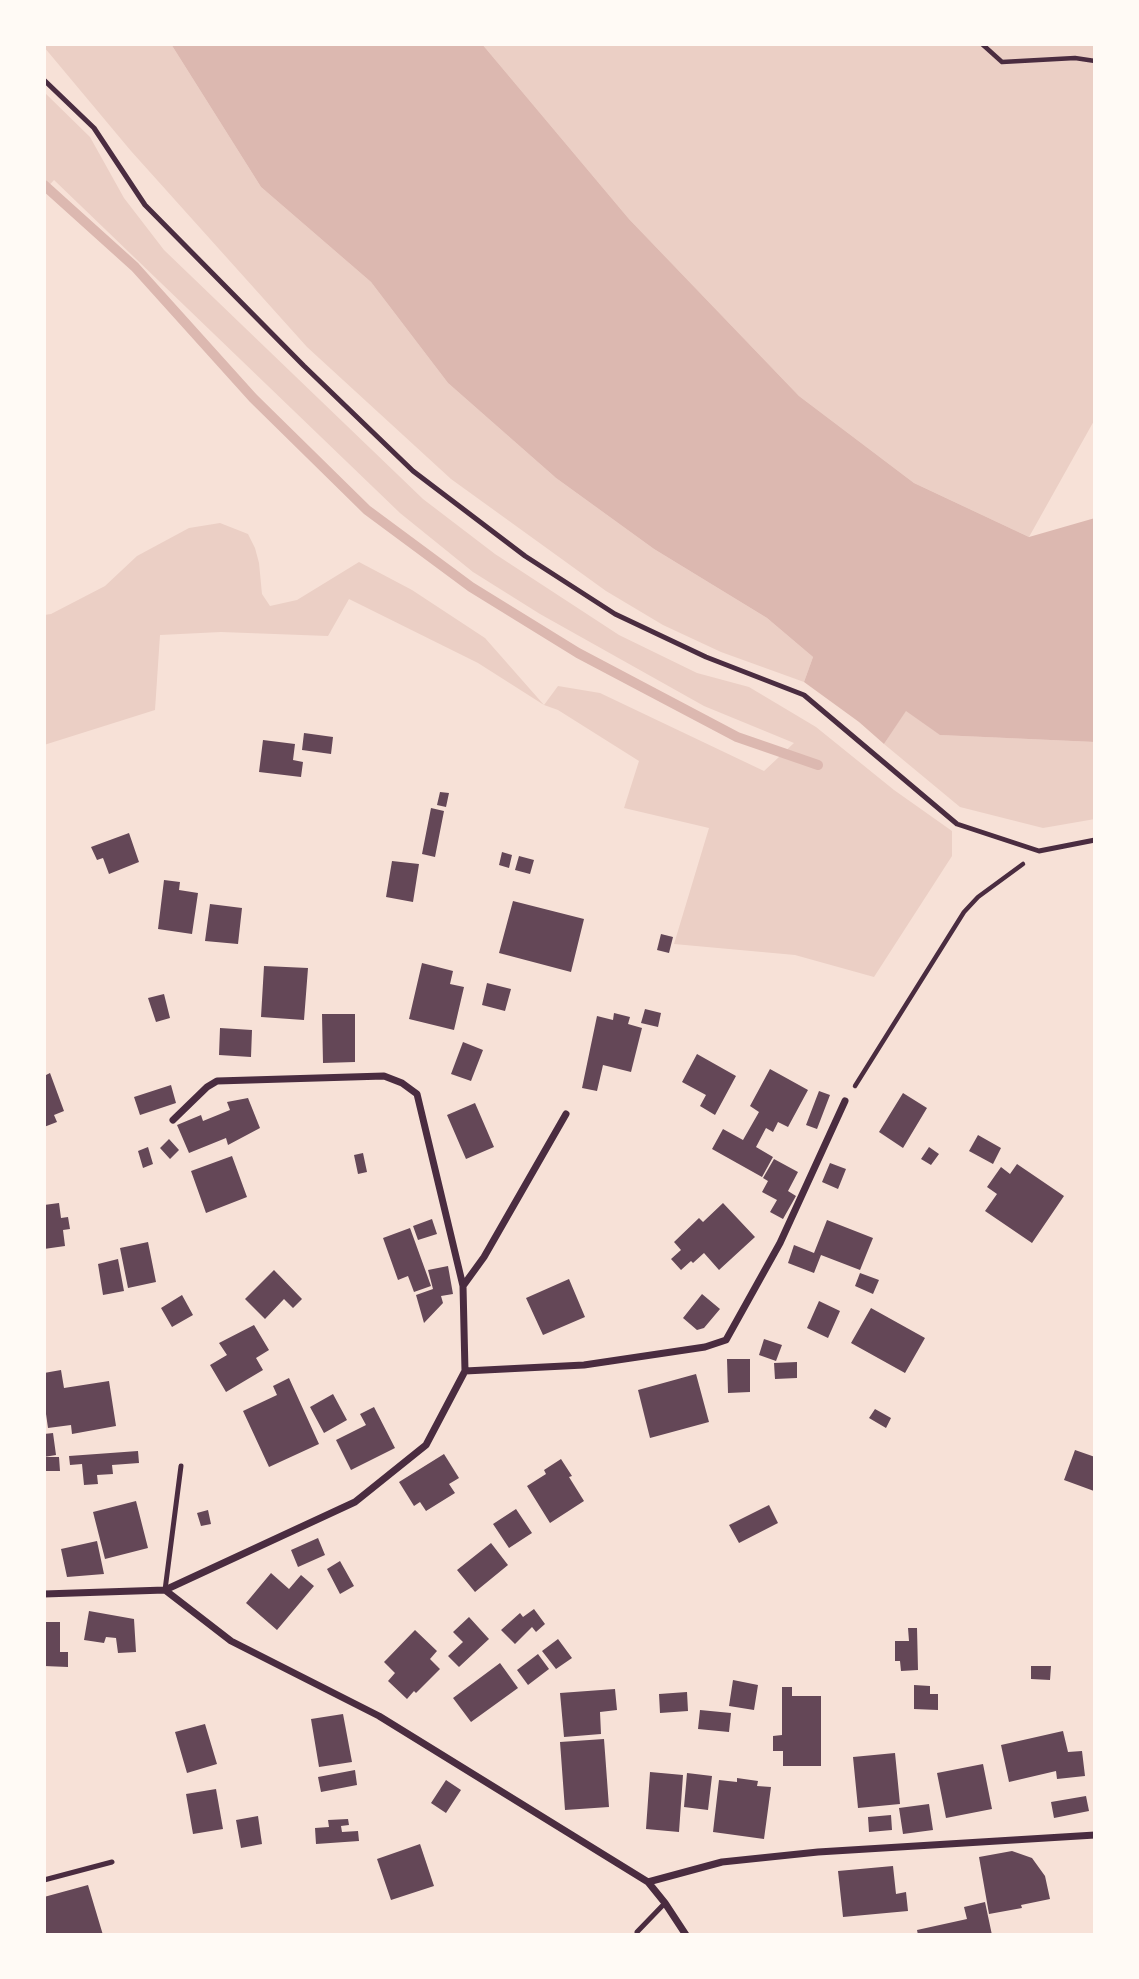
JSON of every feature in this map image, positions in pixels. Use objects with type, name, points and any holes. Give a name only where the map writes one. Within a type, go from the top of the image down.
[{"type":"street","points":[[44,1594],[165,1590],[355,1502],[426,1445],[465,1371],[463,1286],[417,1094],[402,1083],[384,1076],[218,1082],[207,1087],[173,1120]]},
{"type":"street","points":[[465,1371],[584,1365],[705,1347],[726,1340],[780,1243],[845,1101]]},
{"type":"street","points":[[463,1286],[484,1257],[566,1114]]},
{"type":"street","points":[[165,1590],[231,1641],[379,1716],[648,1882],[666,1903],[686,1935]]},
{"type":"street","points":[[648,1882],[722,1862],[818,1852],[1095,1835]]},
{"type":"lane","points":[[44,80],[94,128],[145,205],[304,366],[413,471],[526,556],[615,614],[706,657],[804,695],[957,824],[1039,851],[1095,840]]},
{"type":"lane","points":[[165,1590],[181,1466]]},
{"type":"lane","points":[[44,1880],[112,1861]]},
{"type":"lane","points":[[637,1935],[666,1903]]},
{"type":"path","points":[[982,44],[1002,62],[1075,58],[1095,61]]},
{"type":"path","points":[[845,1101],[964,912],[978,897],[1039,851]]},
{"type":"shaded area","points":[[44,44],[171,44],[261,187],[371,282],[448,383],[556,478],[654,549],[767,618],[813,657],[804,682],[721,652],[663,625],[606,591],[451,479],[307,347],[131,151]]},
{"type":"shaded area","points":[[171,44],[482,44],[629,219],[799,396],[914,483],[1029,537],[1095,518],[1095,742],[940,735],[906,711],[884,744],[804,682],[813,657],[767,618],[654,549],[556,478],[448,383],[371,282],[261,187]]},
{"type":"shaded area","points":[[482,44],[1095,44],[1095,419],[1029,537],[914,483],[799,396],[629,219]]},
{"type":"shaded area","points":[[44,92],[90,137],[124,198],[164,250],[423,499],[495,554],[619,635],[697,673],[749,687],[816,727],[894,790],[952,831],[952,856],[874,977],[795,955],[674,944],[709,828],[624,808],[639,761],[558,710],[544,705],[558,686],[600,693],[764,771],[794,743],[704,706],[540,614],[473,572],[400,513],[54,180],[44,191]]},
{"type":"shaded area","points":[[220,523],[248,534],[259,563],[262,594],[270,606],[297,600],[359,562],[412,590],[485,638],[544,705],[478,663],[349,599],[328,636],[221,632],[160,635],[155,710],[44,745],[44,615],[51,614],[105,586],[137,556],[189,528]]},
{"type":"shaded area","points":[[906,710],[941,735],[1095,742],[1095,819],[1043,828],[960,807],[884,744]]},
{"type":"building","points":[[304,733],[333,737],[331,754],[302,750]]},
{"type":"building","points":[[263,740],[295,744],[293,760],[303,762],[301,777],[259,772]]},
{"type":"building","points":[[440,792],[449,793],[446,807],[437,805]]},
{"type":"building","points":[[431,808],[444,811],[435,857],[422,854]]},
{"type":"building","points":[[129,833],[139,862],[109,874],[103,858],[97,860],[91,847]]},
{"type":"building","points":[[502,852],[512,855],[509,868],[499,865]]},
{"type":"building","points":[[519,856],[534,860],[530,874],[515,870]]},
{"type":"building","points":[[392,861],[419,864],[413,902],[386,897]]},
{"type":"building","points":[[164,880],[180,882],[179,890],[198,893],[192,934],[158,929]]},
{"type":"building","points":[[513,901],[584,919],[571,972],[499,953]]},
{"type":"building","points":[[210,904],[242,908],[238,944],[205,941]]},
{"type":"building","points":[[661,934],[673,937],[669,953],[657,950]]},
{"type":"building","points":[[422,963],[453,971],[450,984],[464,987],[454,1030],[409,1019]]},
{"type":"building","points":[[264,966],[308,968],[304,1020],[261,1017]]},
{"type":"building","points":[[487,983],[511,989],[505,1011],[482,1005]]},
{"type":"building","points":[[164,994],[170,1018],[156,1022],[148,998]]},
{"type":"building","points":[[645,1009],[661,1013],[658,1027],[641,1023]]},
{"type":"building","points":[[614,1013],[630,1017],[628,1024],[642,1028],[631,1072],[603,1065],[597,1091],[582,1088],[597,1016],[613,1020]]},
{"type":"building","points":[[322,1014],[355,1014],[355,1062],[323,1063]]},
{"type":"building","points":[[220,1028],[252,1030],[251,1057],[219,1055]]},
{"type":"building","points":[[463,1042],[483,1050],[471,1081],[451,1074]]},
{"type":"building","points":[[697,1054],[736,1076],[715,1115],[700,1106],[706,1095],[682,1082]]},
{"type":"building","points":[[770,1069],[808,1090],[788,1127],[778,1122],[773,1132],[766,1128],[756,1147],[773,1157],[762,1177],[712,1149],[723,1129],[743,1140],[759,1112],[750,1106]]},
{"type":"building","points":[[50,1073],[64,1111],[54,1115],[57,1122],[44,1127],[44,1076]]},
{"type":"building","points":[[171,1085],[176,1103],[140,1115],[134,1097]]},
{"type":"building","points":[[819,1091],[830,1095],[817,1129],[806,1125]]},
{"type":"building","points":[[903,1093],[927,1108],[903,1148],[879,1132]]},
{"type":"building","points":[[248,1098],[260,1128],[228,1145],[226,1138],[189,1153],[177,1125],[201,1115],[203,1121],[230,1110],[227,1102]]},
{"type":"building","points":[[475,1103],[494,1147],[466,1159],[447,1115]]},
{"type":"building","points":[[978,1135],[1001,1148],[993,1164],[969,1151]]},
{"type":"building","points":[[169,1139],[179,1150],[170,1159],[160,1148]]},
{"type":"building","points":[[148,1147],[153,1164],[143,1168],[138,1151]]},
{"type":"building","points":[[929,1147],[939,1154],[931,1165],[921,1159]]},
{"type":"building","points":[[363,1153],[367,1172],[358,1174],[354,1155]]},
{"type":"building","points":[[232,1156],[247,1197],[206,1213],[191,1171]]},
{"type":"building","points":[[774,1159],[798,1172],[788,1191],[796,1196],[783,1219],[770,1212],[777,1200],[762,1192],[768,1181],[763,1178]]},
{"type":"building","points":[[830,1163],[846,1169],[838,1189],[822,1182]]},
{"type":"building","points":[[1017,1164],[1064,1196],[1032,1243],[985,1211],[997,1194],[987,1187],[1001,1167],[1010,1174]]},
{"type":"building","points":[[59,1203],[61,1218],[68,1217],[70,1229],[63,1230],[65,1246],[44,1249],[44,1205]]},
{"type":"building","points":[[723,1203],[755,1237],[719,1270],[704,1253],[681,1270],[671,1259],[681,1250],[674,1242],[699,1218],[703,1222]]},
{"type":"building","points":[[432,1219],[437,1234],[418,1240],[413,1226]]},
{"type":"building","points":[[827,1220],[873,1238],[860,1270],[821,1255],[814,1273],[788,1263],[794,1245],[814,1253]]},
{"type":"building","points":[[410,1228],[431,1286],[414,1292],[408,1276],[398,1280],[383,1238]]},
{"type":"building","points":[[148,1242],[156,1282],[128,1288],[120,1248]]},
{"type":"building","points":[[118,1259],[124,1291],[103,1295],[98,1264]]},
{"type":"building","points":[[448,1266],[453,1294],[441,1296],[443,1303],[424,1323],[416,1295],[433,1289],[428,1270]]},
{"type":"building","points":[[274,1270],[302,1299],[293,1308],[284,1299],[265,1319],[245,1299]]},
{"type":"building","points":[[860,1273],[879,1280],[873,1294],[855,1286]]},
{"type":"building","points":[[569,1279],[585,1317],[543,1335],[526,1298]]},
{"type":"building","points":[[702,1294],[720,1309],[704,1328],[697,1330],[683,1318]]},
{"type":"building","points":[[182,1295],[193,1315],[172,1327],[161,1308]]},
{"type":"building","points":[[819,1301],[840,1311],[828,1338],[807,1328]]},
{"type":"building","points":[[871,1308],[925,1338],[905,1373],[851,1343]]},
{"type":"building","points":[[254,1325],[269,1350],[256,1358],[263,1370],[226,1392],[210,1365],[227,1355],[219,1343]]},
{"type":"building","points":[[764,1339],[782,1345],[776,1361],[759,1355]]},
{"type":"building","points":[[727,1359],[750,1359],[750,1392],[728,1393]]},
{"type":"building","points":[[797,1362],[797,1378],[775,1379],[774,1363]]},
{"type":"building","points":[[61,1370],[64,1388],[109,1381],[116,1426],[72,1434],[71,1425],[48,1428],[44,1373]]},
{"type":"building","points":[[696,1374],[709,1422],[650,1438],[638,1390]]},
{"type":"building","points":[[289,1378],[319,1444],[269,1467],[243,1411],[277,1395],[273,1386]]},
{"type":"building","points":[[333,1394],[347,1420],[324,1433],[310,1407]]},
{"type":"building","points":[[374,1407],[395,1448],[351,1470],[336,1440],[366,1425],[360,1414]]},
{"type":"building","points":[[875,1409],[891,1418],[886,1428],[869,1418]]},
{"type":"building","points":[[53,1433],[56,1455],[44,1457],[44,1434]]},
{"type":"building","points":[[1075,1450],[1095,1457],[1094,1491],[1064,1480]]},
{"type":"building","points":[[138,1451],[139,1463],[112,1465],[113,1474],[97,1475],[98,1484],[84,1485],[82,1464],[70,1465],[69,1456]]},
{"type":"building","points":[[444,1454],[459,1478],[449,1484],[455,1493],[426,1511],[420,1502],[414,1506],[399,1482]]},
{"type":"building","points":[[44,1457],[59,1457],[60,1471],[44,1471]]},
{"type":"building","points":[[561,1459],[584,1501],[550,1523],[527,1486],[546,1474],[544,1470]]},
{"type":"building","points":[[136,1501],[148,1548],[105,1559],[93,1512]]},
{"type":"building","points":[[769,1505],[778,1523],[739,1543],[729,1525]]},
{"type":"building","points":[[516,1509],[532,1533],[509,1548],[493,1524]]},
{"type":"building","points":[[208,1510],[211,1524],[201,1526],[197,1513]]},
{"type":"building","points":[[318,1538],[325,1555],[298,1567],[291,1550]]},
{"type":"building","points":[[97,1541],[104,1574],[67,1577],[61,1549]]},
{"type":"building","points":[[491,1543],[508,1565],[475,1592],[457,1570]]},
{"type":"building","points":[[340,1561],[354,1586],[340,1594],[327,1569]]},
{"type":"building","points":[[271,1573],[289,1589],[301,1575],[314,1586],[277,1630],[246,1603]]},
{"type":"building","points":[[534,1609],[545,1624],[536,1632],[532,1627],[515,1644],[501,1630],[520,1613],[523,1617]]},
{"type":"building","points":[[89,1611],[134,1619],[136,1652],[118,1653],[116,1638],[106,1637],[104,1643],[84,1640]]},
{"type":"building","points":[[469,1617],[489,1639],[459,1667],[448,1656],[463,1642],[453,1632]]},
{"type":"building","points":[[44,1622],[60,1622],[60,1652],[68,1652],[68,1667],[44,1666]]},
{"type":"building","points":[[908,1628],[917,1628],[918,1670],[901,1671],[900,1661],[895,1661],[895,1641],[909,1641]]},
{"type":"building","points":[[415,1630],[437,1651],[430,1659],[440,1669],[407,1699],[388,1681],[395,1673],[384,1662]]},
{"type":"building","points":[[558,1639],[572,1658],[556,1669],[542,1651]]},
{"type":"building","points":[[538,1654],[549,1669],[528,1685],[517,1670]]},
{"type":"building","points":[[500,1663],[518,1688],[471,1722],[453,1698]]},
{"type":"building","points":[[1031,1666],[1051,1666],[1050,1680],[1031,1679]]},
{"type":"building","points":[[733,1680],[758,1685],[754,1710],[729,1706]]},
{"type":"building","points":[[914,1685],[930,1686],[930,1694],[938,1694],[938,1710],[914,1709]]},
{"type":"building","points":[[782,1687],[792,1687],[792,1696],[821,1696],[821,1766],[783,1766],[783,1751],[773,1751],[773,1736],[782,1735]]},
{"type":"building","points":[[615,1689],[617,1710],[600,1712],[601,1734],[564,1737],[560,1693]]},
{"type":"building","points":[[687,1692],[688,1711],[660,1713],[659,1694]]},
{"type":"building","points":[[700,1710],[731,1713],[729,1732],[698,1729]]},
{"type":"building","points":[[343,1714],[352,1762],[319,1767],[311,1719]]},
{"type":"building","points":[[205,1724],[217,1764],[187,1773],[175,1732]]},
{"type":"building","points":[[1063,1731],[1068,1752],[1082,1751],[1085,1776],[1057,1779],[1056,1771],[1009,1782],[1001,1745]]},
{"type":"building","points":[[604,1739],[609,1807],[565,1810],[560,1742]]},
{"type":"building","points":[[895,1753],[900,1804],[858,1808],[853,1757]]},
{"type":"building","points":[[983,1764],[992,1809],[946,1818],[937,1773]]},
{"type":"building","points":[[355,1770],[357,1785],[321,1792],[318,1777]]},
{"type":"building","points":[[650,1772],[683,1775],[679,1832],[646,1829]]},
{"type":"building","points":[[687,1773],[712,1776],[708,1810],[684,1807]]},
{"type":"building","points":[[737,1778],[758,1781],[757,1786],[771,1787],[764,1839],[713,1832],[719,1780],[737,1782]]},
{"type":"building","points":[[446,1780],[461,1790],[446,1813],[431,1803]]},
{"type":"building","points":[[216,1789],[223,1829],[193,1834],[186,1794]]},
{"type":"building","points":[[1086,1796],[1089,1811],[1054,1818],[1051,1802]]},
{"type":"building","points":[[929,1804],[933,1830],[903,1834],[899,1808]]},
{"type":"building","points":[[891,1815],[892,1830],[869,1832],[868,1817]]},
{"type":"building","points":[[258,1816],[262,1844],[241,1848],[236,1820]]},
{"type":"building","points":[[348,1819],[349,1825],[341,1826],[342,1832],[358,1831],[359,1841],[316,1844],[315,1828],[329,1827],[328,1820]]},
{"type":"building","points":[[420,1844],[434,1886],[391,1900],[377,1859]]},
{"type":"building","points":[[1012,1851],[1032,1858],[1045,1876],[1050,1899],[989,1914],[979,1857]]},
{"type":"building","points":[[893,1866],[896,1894],[906,1892],[908,1911],[843,1917],[838,1871]]},
{"type":"building","points":[[88,1885],[103,1935],[44,1935],[44,1897]]},
{"type":"building","points":[[985,1902],[992,1935],[918,1935],[917,1930],[967,1919],[964,1907]]},
{"type":"waterway","points":[[44,185],[135,267],[253,398],[367,510],[471,587],[578,653],[737,737],[818,765]]}]
